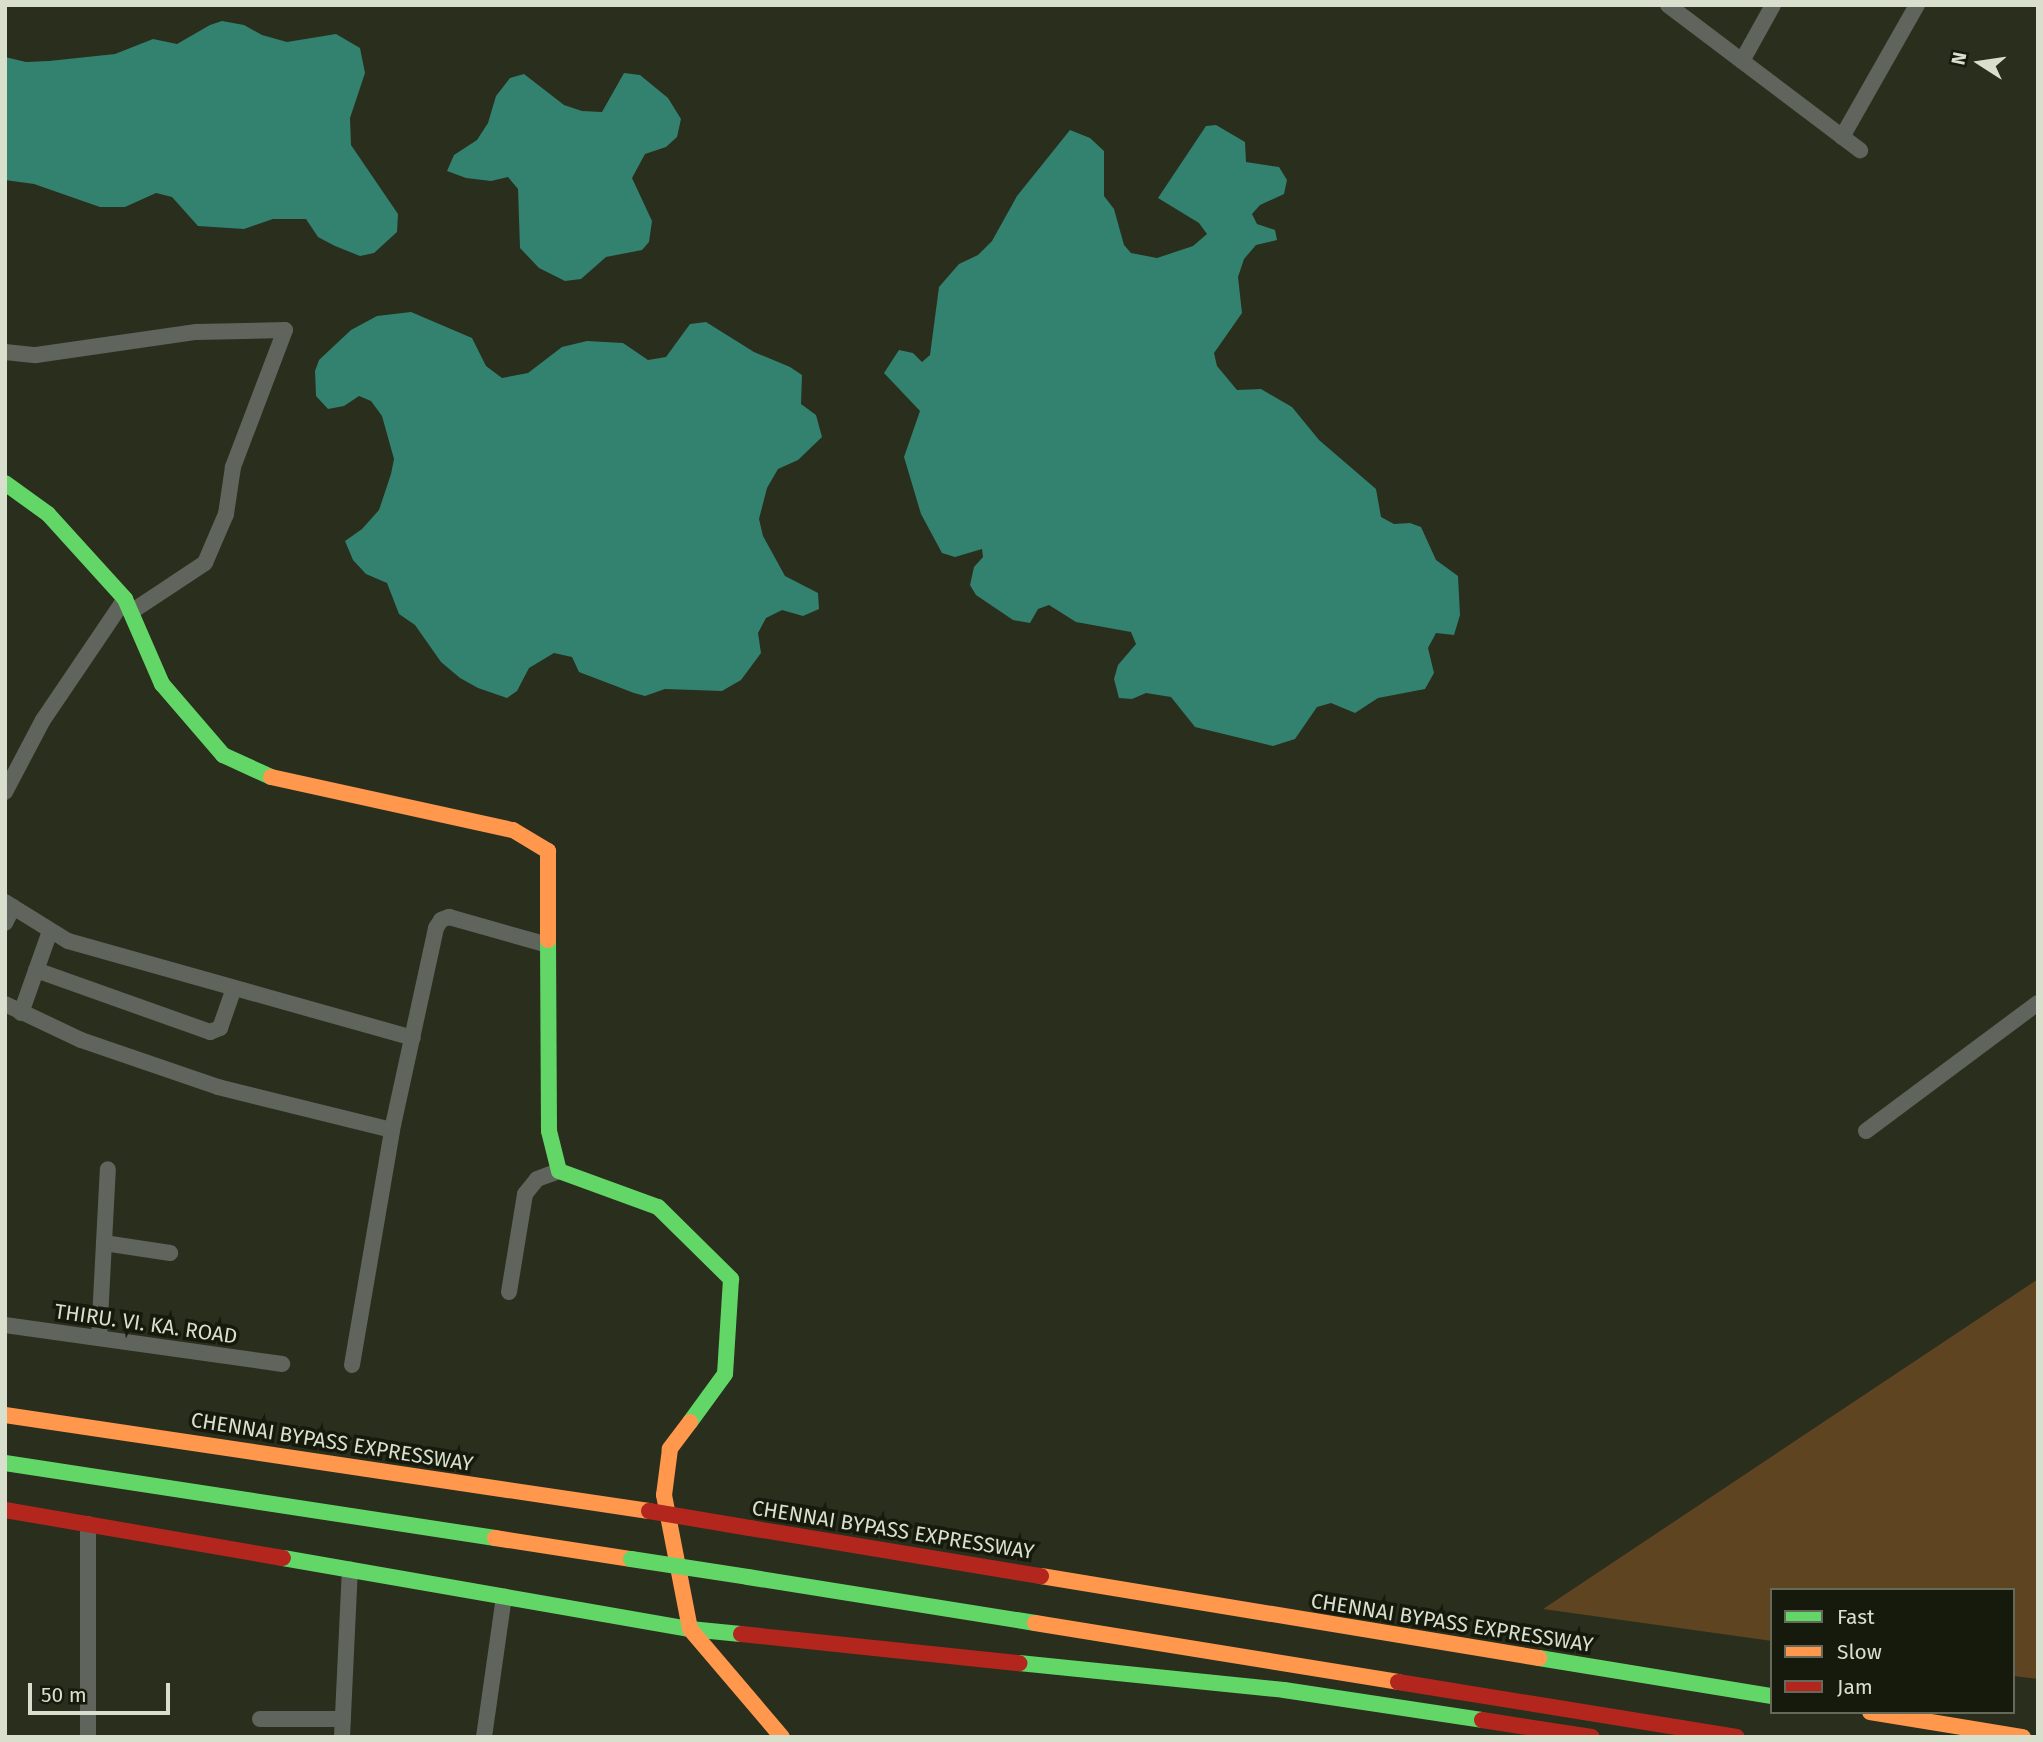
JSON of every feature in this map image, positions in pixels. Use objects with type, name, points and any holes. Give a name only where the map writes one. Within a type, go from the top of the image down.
[{"type":"main road","points":[[5,483],[48,514],[128,605],[162,684],[223,755],[274,778],[513,830],[548,851],[549,1131],[559,1171],[658,1207],[731,1279],[725,1374],[670,1449],[664,1496],[690,1629],[782,1737]]},
{"type":"main road","name":"CHENNAI BYPASS EXPRESSWAY","points":[[5,1415],[649,1511],[1770,1696]]},
{"type":"main road","points":[[5,1463],[748,1577],[1737,1737]]},
{"type":"main road","points":[[5,1510],[690,1629],[1284,1690],[1592,1737]]},
{"type":"main road","points":[[1882,1714],[2023,1737]]},
{"type":"street","points":[[1668,5],[1860,150]]},
{"type":"street","points":[[1742,61],[1773,5]]},
{"type":"street","points":[[1842,137],[1917,5]]},
{"type":"street","points":[[5,352],[36,355],[196,332],[285,330],[233,467],[226,514],[205,563],[128,605],[43,720],[5,792]]},
{"type":"street","points":[[5,923],[9,904],[68,941],[414,1038]]},
{"type":"street","points":[[352,1365],[392,1129],[436,928],[441,920],[449,917],[548,945]]},
{"type":"street","points":[[21,1013],[50,931]]},
{"type":"street","points":[[36,970],[210,1032],[220,1028],[234,988]]},
{"type":"street","points":[[1866,1131],[2038,1003]]},
{"type":"street","points":[[5,1004],[81,1040],[218,1087],[392,1129]]},
{"type":"street","points":[[99,1338],[108,1169]]},
{"type":"street","points":[[509,1292],[525,1194],[537,1179],[559,1171]]},
{"type":"street","points":[[104,1243],[170,1253]]},
{"type":"street","name":"THIRU. VI. KA. ROAD","points":[[5,1325],[282,1364]]},
{"type":"street","points":[[88,1524],[89,1737]]},
{"type":"street","points":[[342,1737],[350,1569]]},
{"type":"street","points":[[484,1737],[504,1596]]},
{"type":"street","points":[[260,1719],[343,1719]]},
{"type":"shaded area","points":[[2038,1279],[2038,1679],[2015,1676],[2015,1588],[1770,1588],[1770,1641],[1543,1609]]},
{"type":"water","points":[[222,21],[244,25],[262,35],[287,42],[336,34],[360,48],[365,73],[350,118],[351,145],[398,214],[397,232],[374,253],[360,256],[335,246],[318,237],[306,219],[273,219],[244,229],[198,226],[172,197],[156,193],[125,207],[100,207],[34,184],[5,180],[5,57],[26,62],[49,61],[115,54],[153,39],[177,44]]},
{"type":"water","points":[[624,73],[640,75],[668,98],[681,119],[677,137],[666,147],[645,154],[632,178],[652,221],[649,242],[642,250],[606,257],[581,279],[565,281],[539,268],[520,248],[518,189],[508,177],[491,181],[466,178],[447,171],[454,155],[477,140],[488,123],[496,96],[510,78],[524,74],[564,105],[582,111],[602,112]]},
{"type":"water","points":[[1216,125],[1245,142],[1246,162],[1279,167],[1287,180],[1284,194],[1260,205],[1252,214],[1257,224],[1275,230],[1277,240],[1256,245],[1244,259],[1238,277],[1242,313],[1214,353],[1217,366],[1237,390],[1261,389],[1292,407],[1319,440],[1376,489],[1381,517],[1394,524],[1410,523],[1421,527],[1436,560],[1458,576],[1460,615],[1454,635],[1436,633],[1428,648],[1434,673],[1425,689],[1378,698],[1355,713],[1331,703],[1317,707],[1295,739],[1273,746],[1195,727],[1171,697],[1146,693],[1132,699],[1119,698],[1114,679],[1118,665],[1136,644],[1131,632],[1076,622],[1049,605],[1038,609],[1030,623],[1013,620],[976,595],[970,585],[974,567],[983,557],[982,549],[955,557],[942,553],[921,514],[904,457],[920,411],[884,373],[899,350],[913,353],[922,362],[930,355],[939,287],[959,264],[978,255],[992,241],[1017,196],[1070,130],[1090,138],[1104,151],[1104,196],[1114,209],[1124,245],[1131,253],[1157,258],[1193,246],[1207,234],[1199,223],[1158,198],[1206,126]]},
{"type":"water","points":[[411,312],[472,338],[486,366],[502,378],[528,373],[562,347],[587,341],[623,343],[648,360],[666,357],[690,324],[706,322],[754,352],[802,375],[801,404],[816,415],[822,437],[798,460],[778,469],[767,488],[759,519],[763,536],[785,576],[818,593],[819,609],[803,616],[782,610],[766,618],[758,633],[761,653],[741,680],[722,691],[665,689],[645,696],[579,672],[572,657],[554,653],[529,668],[517,691],[507,698],[478,688],[460,678],[441,662],[415,625],[399,614],[387,583],[366,574],[353,560],[345,541],[362,529],[379,510],[391,474],[394,459],[382,416],[371,401],[359,396],[344,406],[328,409],[316,396],[315,371],[319,360],[351,330],[377,316]]},
{"type":"traffic: fast","points":[[5,483],[48,514],[125,599],[162,684],[223,755],[271,777]]},
{"type":"traffic: fast","points":[[548,940],[549,1131],[559,1171],[658,1207],[731,1279],[725,1374],[690,1422]]},
{"type":"traffic: fast","points":[[5,1463],[495,1538]]},
{"type":"traffic: fast","points":[[283,1558],[690,1629],[741,1634]]},
{"type":"traffic: fast","points":[[631,1559],[748,1577]]},
{"type":"traffic: fast","points":[[748,1577],[1035,1623]]},
{"type":"traffic: fast","points":[[1539,1658],[1770,1696]]},
{"type":"traffic: fast","points":[[1019,1663],[1284,1690],[1482,1720]]},
{"type":"traffic: slow","points":[[271,777],[513,830],[548,851],[548,940]]},
{"type":"traffic: slow","points":[[5,1415],[649,1511]]},
{"type":"traffic: slow","points":[[690,1422],[670,1449],[664,1495],[690,1629],[782,1737]]},
{"type":"traffic: slow","points":[[495,1538],[631,1559]]},
{"type":"traffic: slow","points":[[1041,1576],[1539,1658]]},
{"type":"traffic: slow","points":[[1035,1623],[1398,1682]]},
{"type":"traffic: slow","points":[[1882,1714],[2023,1737]]},
{"type":"traffic: jam","points":[[5,1510],[283,1558]]},
{"type":"traffic: jam","points":[[649,1511],[750,1528]]},
{"type":"traffic: jam","points":[[750,1528],[1041,1576]]},
{"type":"traffic: jam","points":[[741,1634],[1019,1663]]},
{"type":"traffic: jam","points":[[1398,1682],[1737,1737]]},
{"type":"traffic: jam","points":[[1482,1720],[1592,1737]]}]
